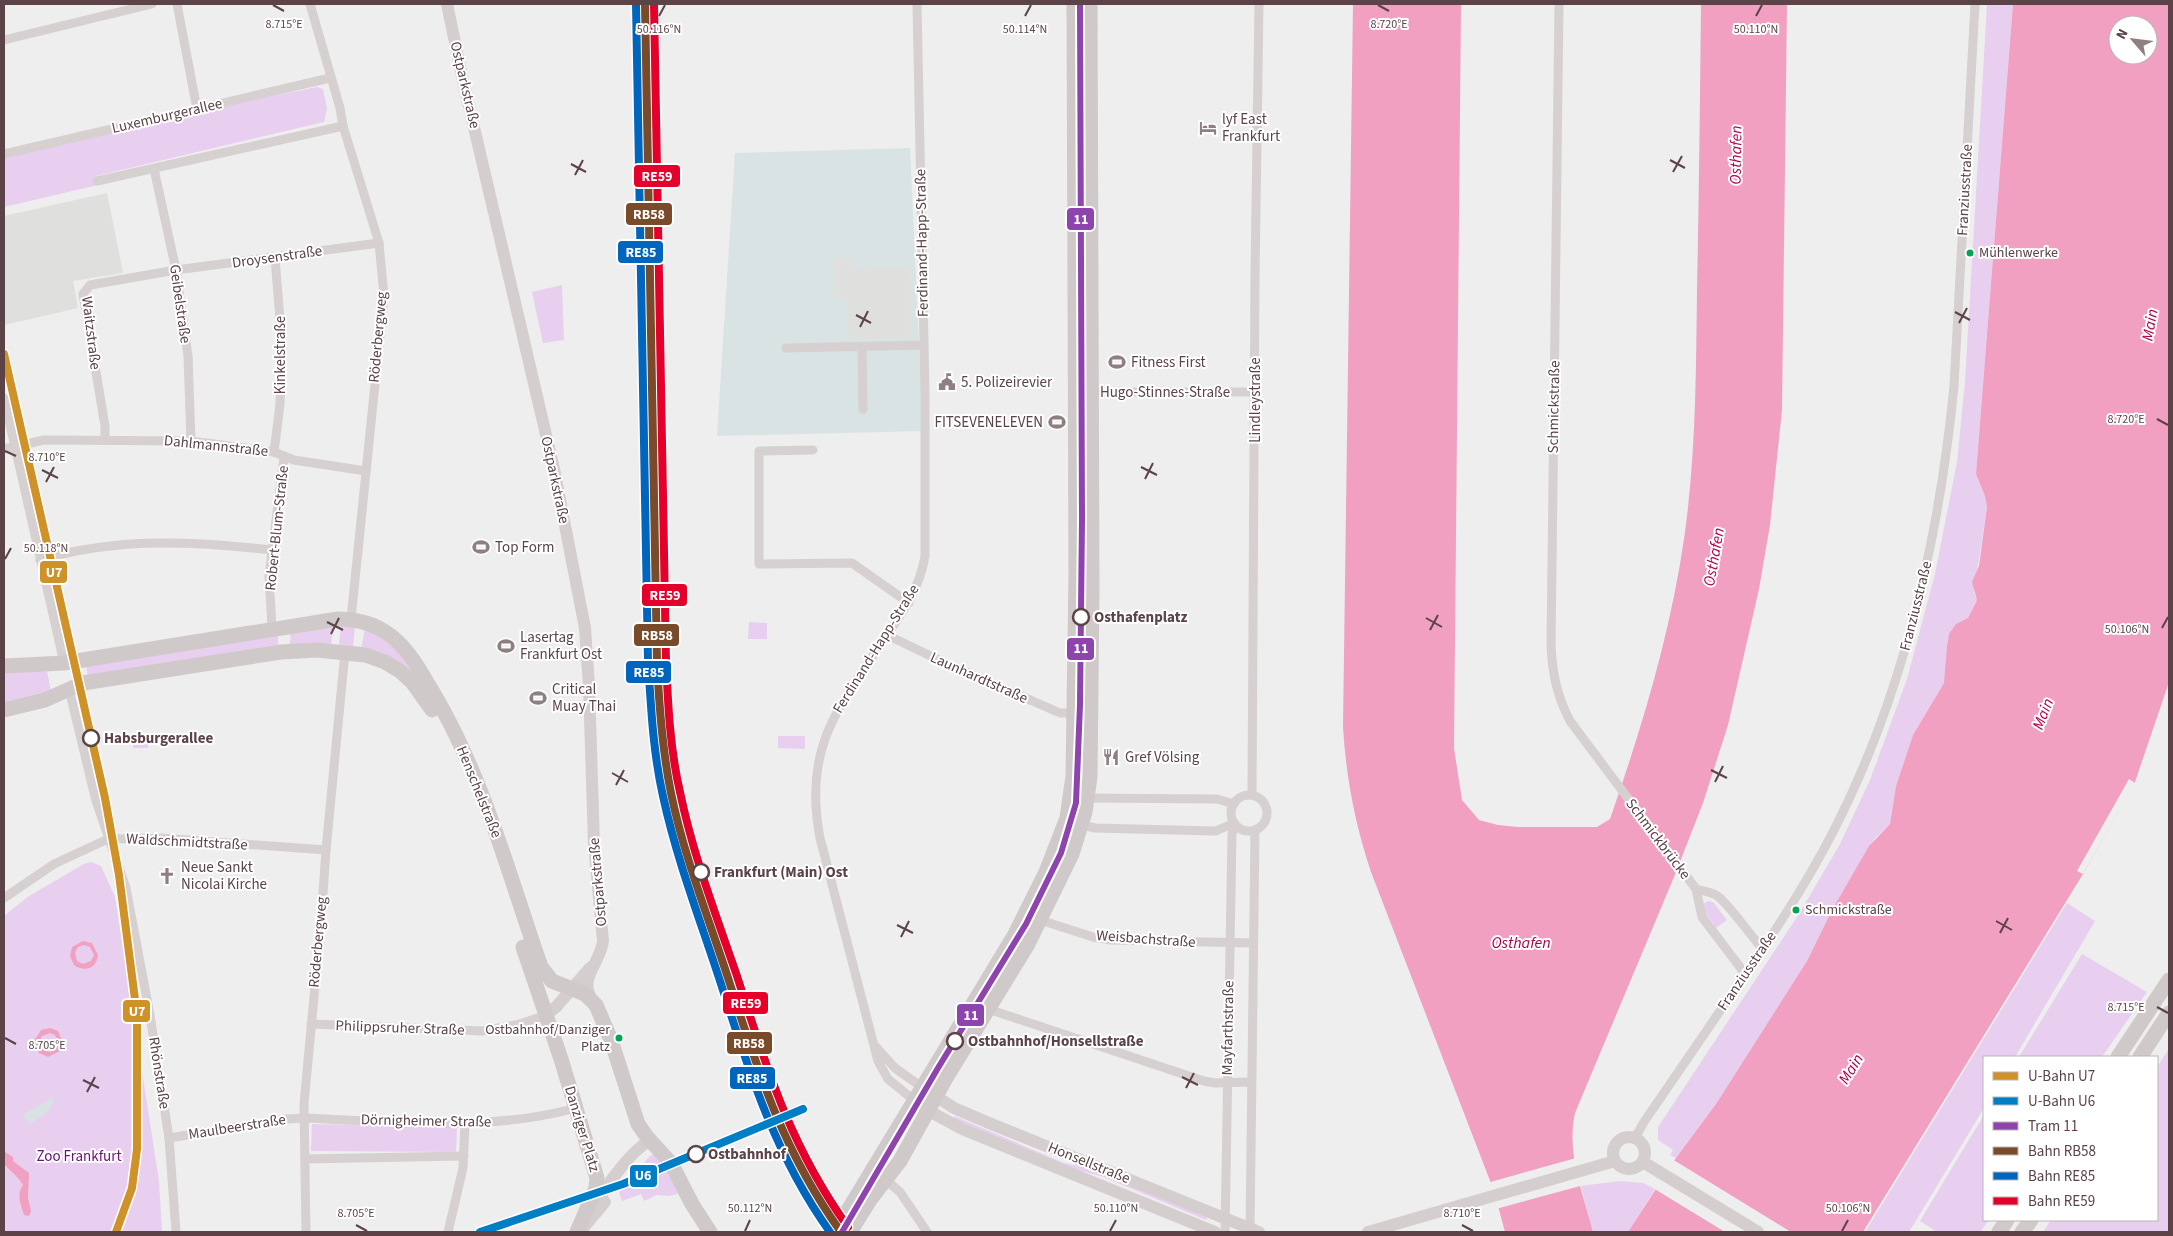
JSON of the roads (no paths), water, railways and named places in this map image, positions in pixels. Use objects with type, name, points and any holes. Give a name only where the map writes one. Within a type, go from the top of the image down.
[{"type":"main road","points":[[835,1232],[923,1088],[1030,906],[1057,848],[1068,812],[1073,776],[1076,574],[1074,4]]},
{"type":"main road","points":[[850,1232],[870,1200],[886,1180],[1040,920],[1072,854],[1082,826],[1087,798],[1090,736],[1092,392],[1090,4]]},
{"type":"main road","points":[[4,666],[64,663],[322,620],[351,619]]},
{"type":"main road","name":"Henschelstraße","points":[[351,619],[371,624],[388,633],[406,650],[421,672],[454,731],[485,801],[541,967],[552,981],[572,989]]},
{"type":"main road","points":[[274,628],[284,636],[284,647],[281,652]]},
{"type":"main road","points":[[4,710],[45,700],[68,688],[84,683],[281,652],[317,650],[345,652]]},
{"type":"main road","name":"Henschelstraße","points":[[345,652],[378,659],[400,670],[423,696],[453,746],[470,784],[489,835],[514,919],[548,1020]]},
{"type":"main road","points":[[1074,713],[1090,690]]},
{"type":"main road","points":[[1074,713],[1090,736]]},
{"type":"main road","points":[[1068,812],[1087,798]]},
{"type":"main road","points":[[1068,812],[1082,826]]},
{"type":"main road","points":[[2119,1056],[2169,980]]},
{"type":"main road","points":[[572,989],[591,998],[605,1023],[637,1122],[674,1166],[692,1204],[710,1232]]},
{"type":"main road","points":[[2141,1056],[2169,1014]]},
{"type":"main road","name":"Danziger Platz","points":[[548,1020],[597,1180],[579,1232]]},
{"type":"main road","points":[[1999,1232],[2006,1221]]},
{"type":"main road","points":[[2022,1232],[2030,1221]]},
{"type":"street","points":[[4,40],[152,4]]},
{"type":"street","points":[[177,4],[198,109]]},
{"type":"street","name":"Röderbergweg","points":[[310,4],[340,108],[343,126],[378,243],[384,296],[351,619]]},
{"type":"street","name":"Ostparkstraße","points":[[447,4],[464,85],[554,469],[585,628],[589,686],[594,853],[603,941],[587,983],[591,998]]},
{"type":"street","name":"Ferdinand-Happ-Straße","points":[[915,1101],[884,1074],[874,1045],[820,838],[816,819],[815,787],[824,737],[834,715],[909,602],[921,578],[926,540],[917,4]]},
{"type":"street","name":"Lindleystraße","points":[[1252,796],[1259,4]]},
{"type":"street","name":"Schmickstraße","points":[[1559,4],[1552,665],[1561,703],[1570,721],[1620,790]]},
{"type":"street","name":"Franziusstraße","points":[[1635,1138],[1644,1122],[1746,975],[1820,856],[1858,778],[1879,727],[1906,647],[1927,565],[1944,473],[1954,386],[1975,4]]},
{"type":"street","name":"Luxemburgerallee","points":[[4,154],[330,78]]},
{"type":"street","points":[[97,181],[343,126]]},
{"type":"street","name":"Geibelstraße","points":[[154,169],[176,270],[188,356],[191,441]]},
{"type":"street","name":"Droysenstraße","points":[[176,270],[378,243]]},
{"type":"street","name":"Kinkelstraße","points":[[274,452],[280,404],[282,344],[275,258]]},
{"type":"street","name":"Waitzstraße","points":[[105,440],[105,426],[83,294],[90,285],[176,270]]},
{"type":"street","points":[[786,348],[924,345]]},
{"type":"street","points":[[862,347],[863,409]]},
{"type":"street","name":"Hugo-Stinnes-Straße","points":[[1076,391],[1255,392]]},
{"type":"street","points":[[4,398],[64,663]]},
{"type":"street","name":"Dahlmannstraße","points":[[4,449],[44,440],[191,441],[274,452],[284,457],[366,471]]},
{"type":"street","points":[[813,450],[759,451],[759,564],[852,563],[909,602]]},
{"type":"street","name":"Robert-Blum-Straße","points":[[274,628],[268,588],[271,550],[284,457]]},
{"type":"street","points":[[40,560],[95,547],[162,542],[210,543],[271,550]]},
{"type":"street","name":"Launhardtstraße","points":[[887,635],[1060,713],[1074,713]]},
{"type":"street","name":"Röderbergweg","points":[[306,1232],[306,1118],[304,1104],[345,652]]},
{"type":"street","name":"Rhönstraße","points":[[68,688],[96,801],[126,888],[150,1015],[169,1138],[176,1232]]},
{"type":"street","name":"Schmickbrücke","points":[[1620,790],[1696,889]]},
{"type":"street","points":[[1244,796],[1252,796],[1259,799],[1266,809],[1264,822],[1255,830],[1245,831],[1234,824],[1231,816],[1234,804],[1244,796]]},
{"type":"street","points":[[1087,798],[1216,799],[1234,804]]},
{"type":"street","points":[[1082,826],[1095,828],[1216,831],[1234,824]]},
{"type":"street","name":"Mayfarthstraße","points":[[1225,1232],[1232,834],[1234,824]]},
{"type":"street","name":"Mayfarthstraße","points":[[1253,1231],[1251,1082],[1255,830]]},
{"type":"street","name":"Waldschmidtstraße","points":[[4,898],[54,864],[108,839],[161,838],[326,850]]},
{"type":"street","points":[[1746,975],[1702,917],[1696,889],[1722,899],[1750,937],[1763,949]]},
{"type":"street","name":"Weisbachstraße","points":[[1040,920],[1093,937],[1111,940],[1253,943]]},
{"type":"street","name":"Ostparkstraße","points":[[572,989],[595,963]]},
{"type":"street","points":[[548,1020],[572,989]]},
{"type":"street","points":[[988,1009],[1204,1080],[1251,1082]]},
{"type":"street","name":"Philippsruher Straße","points":[[311,1024],[482,1031],[548,1020]]},
{"type":"street","name":"Ferdinand-Happ-Straße","points":[[874,1045],[895,1068],[923,1088]]},
{"type":"street","name":"Honsellstraße","points":[[923,1088],[954,1108],[1253,1231]]},
{"type":"street","name":"Honsellstraße","points":[[915,1101],[928,1111],[970,1133],[1215,1232]]},
{"type":"street","name":"Dörnigheimer Straße","points":[[306,1118],[465,1124],[534,1118],[576,1108]]},
{"type":"street","name":"Maulbeerstraße","points":[[169,1138],[286,1119],[306,1118]]},
{"type":"street","points":[[448,1232],[463,1168],[465,1124]]},
{"type":"street","points":[[1625,1137],[1635,1138],[1645,1148],[1643,1162],[1631,1170],[1622,1168],[1615,1161],[1613,1152],[1617,1143],[1625,1137]]},
{"type":"street","name":"Danziger Platz","points":[[579,1232],[640,1160],[651,1140]]},
{"type":"street","points":[[305,1159],[464,1156]]},
{"type":"street","points":[[1368,1232],[1615,1161]]},
{"type":"street","points":[[1643,1162],[1758,1232]]},
{"type":"street","points":[[886,1180],[900,1192],[927,1232]]},
{"type":"water","name":"Osthafen","points":[[1353,4],[1461,4],[1454,748],[1462,800],[1479,820],[1498,825],[1517,827],[1597,827],[1610,819],[1654,680],[1678,575],[1688,508],[1696,383],[1701,4],[1787,4],[1782,410],[1770,525],[1759,589],[1728,725],[1703,803],[1575,1113],[1573,1129],[1574,1159],[1593,1232],[1505,1232],[1494,1191],[1371,872],[1352,800],[1346,764],[1343,727]]},
{"type":"water","name":"Main","points":[[2013,4],[2169,4],[2169,682],[2135,782],[2083,874],[1863,1232],[1628,1232],[1676,1158],[1716,1104],[1807,961],[1832,910],[1869,846],[1890,824],[1896,786],[1913,735],[1944,683],[1949,634],[1956,624],[1968,618],[1977,600],[1972,582],[1979,566],[1987,507],[1985,496],[1976,474]]},
{"type":"water","points":[[83,941],[92,943],[98,955],[93,966],[82,969],[74,965],[70,956],[72,947]],"holes":[[[84,945],[90,947],[94,955],[91,961],[83,964],[77,961],[75,953],[78,947]]]},
{"type":"water","points":[[50,1028],[58,1031],[63,1043],[60,1051],[48,1057],[39,1053],[34,1041],[41,1030]],"holes":[[[50,1033],[55,1035],[59,1043],[56,1049],[50,1052],[44,1050],[39,1042],[42,1036]]]},
{"type":"water","points":[[5,1152],[13,1157],[13,1161],[29,1173],[28,1198],[31,1211],[29,1216],[24,1215],[20,1200],[20,1192],[23,1185],[17,1176],[5,1165]]},
{"type":"metro line","name":"U7","points":[[4,354],[105,798],[119,875],[137,1015],[137,1149],[132,1188],[116,1232]]},
{"type":"metro line","name":"U6","points":[[480,1232],[623,1184],[803,1109]]},
{"type":"tram line","name":"11","points":[[842,1232],[938,1068],[1026,924],[1061,853],[1076,803],[1080,705],[1082,519],[1080,4]]},
{"type":"rail line","name":"RE85","points":[[636,4],[648,661],[657,763],[663,796],[682,868],[742,1049],[779,1144],[794,1174],[830,1232]]},
{"type":"rail line","name":"RB58","points":[[645,4],[657,661],[665,760],[676,817],[690,864],[762,1080],[774,1111],[803,1172],[841,1232]]},
{"type":"rail line","name":"RE59","points":[[654,4],[666,661],[674,760],[685,815],[698,862],[770,1075],[795,1137],[810,1167],[848,1227]]},
{"type":"place","name":"lyf East Frankfurt","points":[[1208,128]]},
{"type":"place","name":"Mühlenwerke","points":[[1970,253]]},
{"type":"place","name":"Fitness First","points":[[1117,362]]},
{"type":"place","name":"5. Polizeirevier","points":[[947,382]]},
{"type":"place","name":"FITSEVENELEVEN","points":[[1057,422]]},
{"type":"place","name":"Top Form","points":[[481,547]]},
{"type":"place","name":"Osthafenplatz","points":[[1081,617]]},
{"type":"place","name":"Lasertag Frankfurt Ost","points":[[506,646]]},
{"type":"place","name":"Critical Muay Thai","points":[[538,698]]},
{"type":"place","name":"Habsburgerallee","points":[[91,738]]},
{"type":"place","name":"Gref Völsing","points":[[1111,757]]},
{"type":"place","name":"Frankfurt (Main) Ost","points":[[701,872]]},
{"type":"place","name":"Neue Sankt Nicolai Kirche","points":[[167,876]]},
{"type":"place","name":"Schmickstraße","points":[[1796,910]]},
{"type":"place","name":"Ostbahnhof/Danziger Platz","points":[[619,1038]]},
{"type":"place","name":"Ostbahnhof/Honsellstraße","points":[[955,1041]]},
{"type":"place","name":"Ostbahnhof","points":[[696,1154]]},
{"type":"park label","name":"Zoo Frankfurt","points":[[79,1156]]}]
